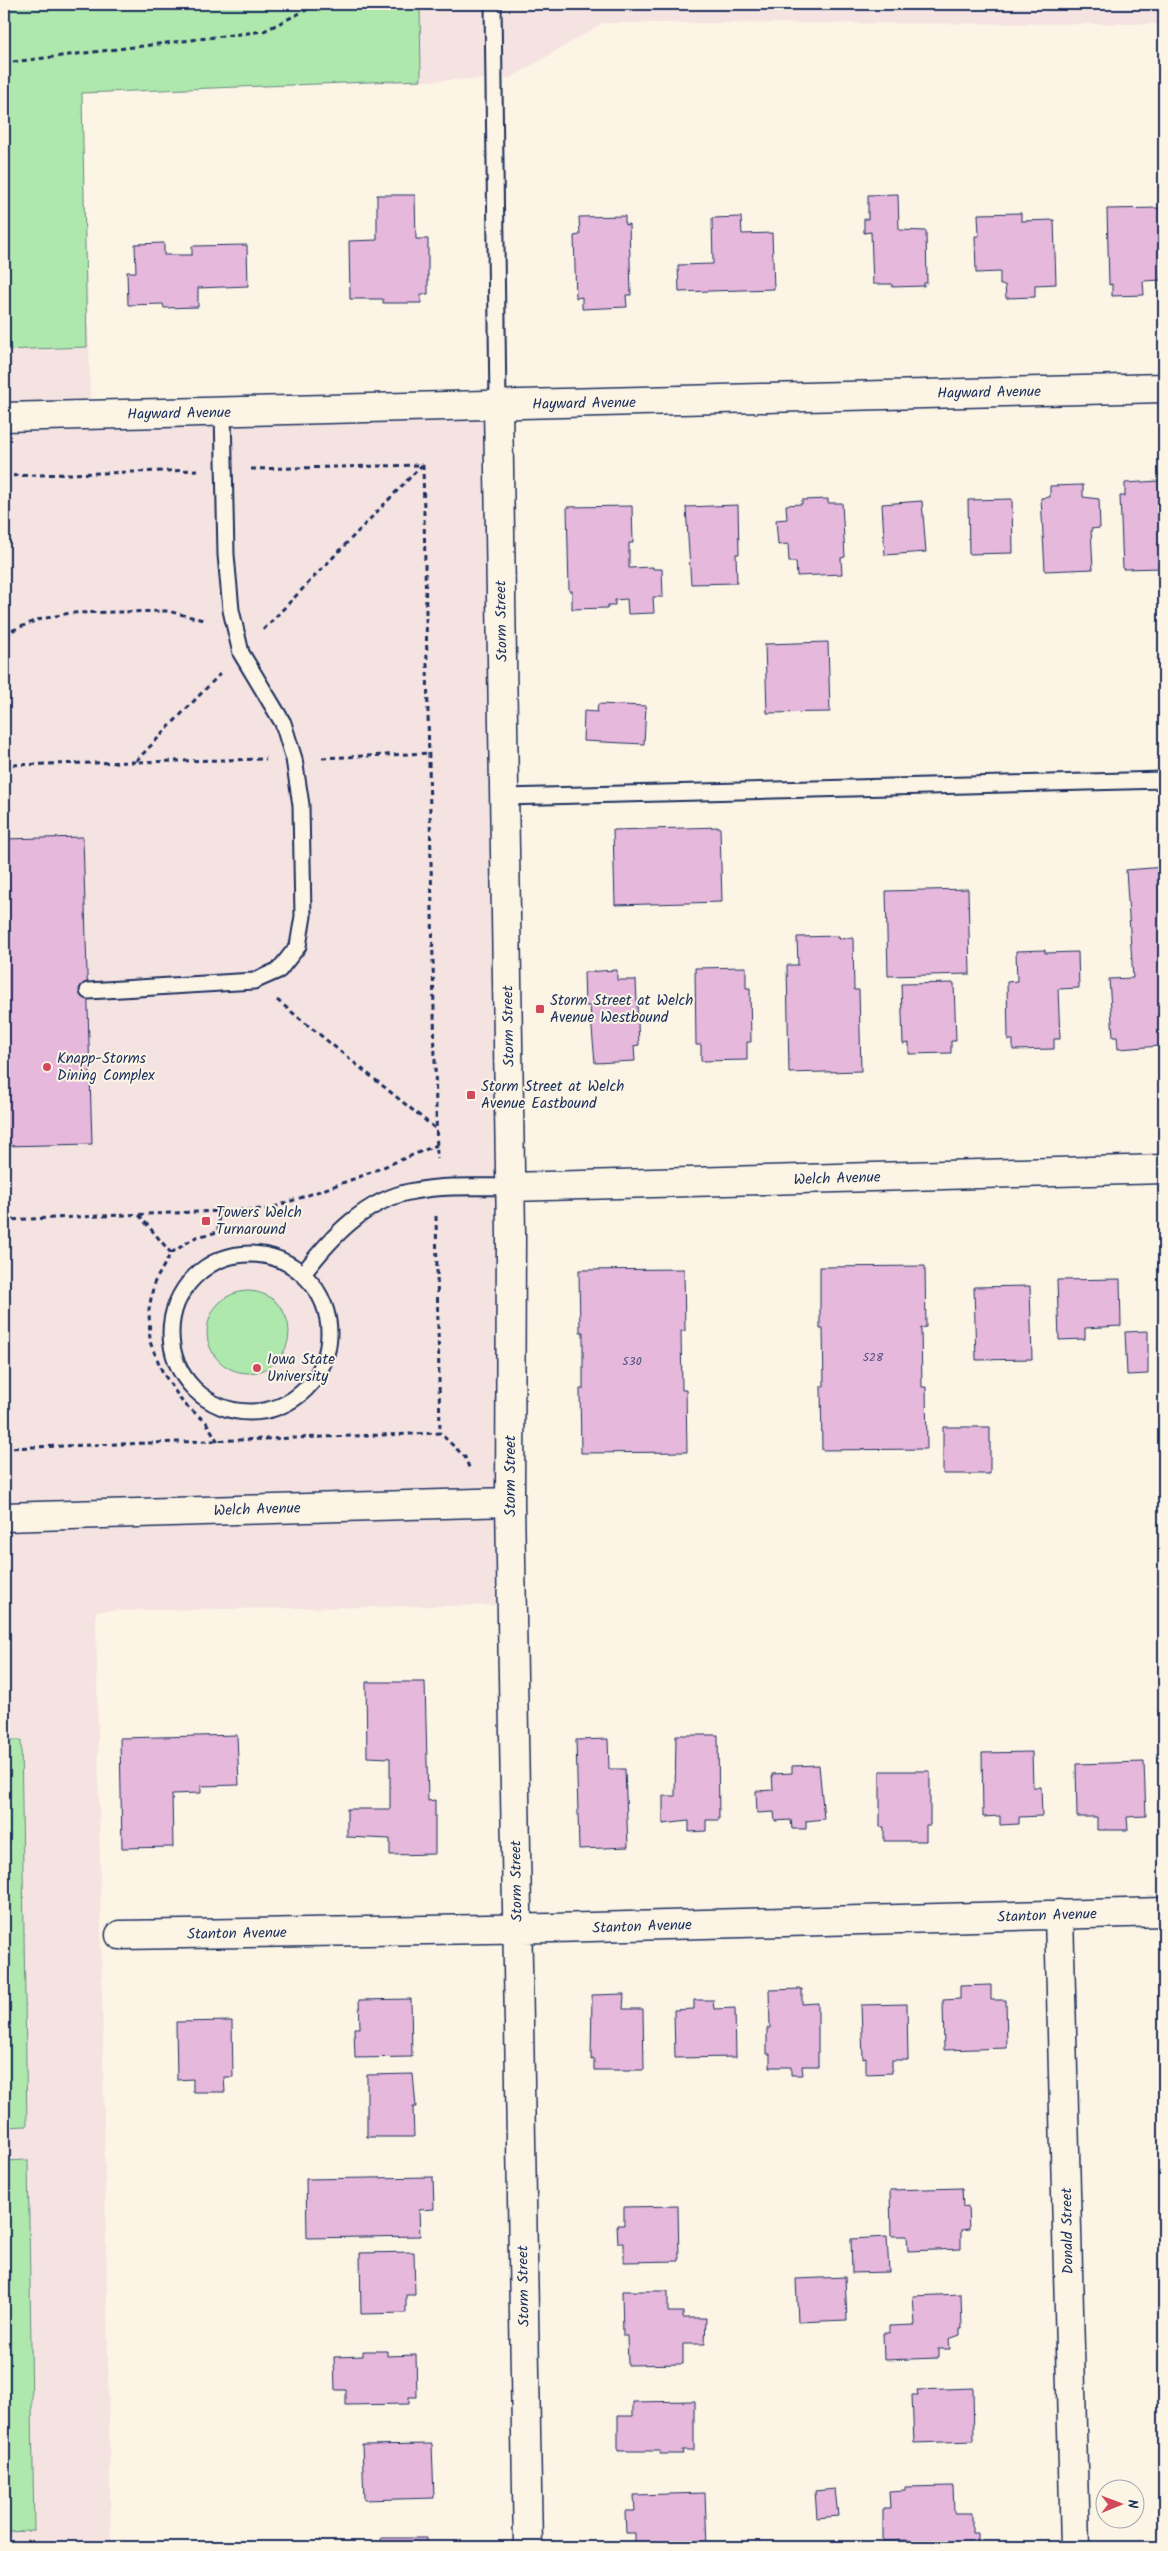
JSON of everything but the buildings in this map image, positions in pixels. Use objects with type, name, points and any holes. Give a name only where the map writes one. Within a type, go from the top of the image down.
[{"type":"street","name":"Hayward Avenue","points":[[4,417],[1164,388]]},
{"type":"street","name":"Storm Street","points":[[498,405],[510,1187],[510,1502],[528,2547]]},
{"type":"street","name":"Welch Avenue","points":[[510,1187],[1164,1169]]},
{"type":"street","name":"Welch Avenue","points":[[4,1517],[510,1502]]},
{"type":"street","name":"Stanton Avenue","points":[[120,1935],[517,1929],[1164,1912]]},
{"type":"street","name":"Donald Street","points":[[1059,1914],[1075,2547]]},
{"type":"lane","points":[[493,4],[498,405]]},
{"type":"lane","points":[[88,991],[254,981],[279,970],[298,946],[303,916],[301,805],[294,759],[283,724],[241,653],[230,610],[226,555],[223,412]]},
{"type":"lane","points":[[504,797],[1164,780]]},
{"type":"lane","points":[[303,1274],[323,1247],[363,1211],[388,1200],[412,1191],[436,1188],[510,1187]]},
{"type":"lane","points":[[239,1254],[265,1255],[289,1263],[303,1274],[323,1302],[329,1329],[326,1356],[314,1380],[294,1399],[270,1410],[243,1412],[216,1405],[195,1391],[180,1371],[177,1363],[172,1347],[171,1321],[179,1296],[194,1276],[214,1261],[239,1254]]},
{"type":"path","points":[[4,63],[264,31],[318,4]]},
{"type":"path","points":[[136,762],[423,465],[437,1159]]},
{"type":"path","points":[[4,634],[37,620],[70,613],[168,611],[203,620],[208,626]]},
{"type":"path","points":[[4,765],[294,759],[430,753]]},
{"type":"path","points":[[254,981],[436,1129]]},
{"type":"path","points":[[4,1220],[269,1209],[359,1177],[437,1145]]},
{"type":"path","points":[[218,1442],[206,1422],[183,1403],[163,1373],[150,1342],[149,1309],[154,1283],[170,1253],[196,1237],[218,1232],[219,1211]]},
{"type":"path","points":[[139,1214],[170,1253]]},
{"type":"path","points":[[436,1215],[440,1433],[465,1457],[473,1477]]},
{"type":"path","points":[[4,1448],[440,1433]]},
{"type":"shaded area","name":"Iowa State University","points":[[4,4],[1164,4],[1164,24],[603,23],[511,78],[82,93],[91,414],[498,405],[512,1605],[96,1611],[111,2547],[4,2547]]},
{"type":"green space","points":[[4,4],[420,4],[421,80],[82,93],[87,347],[4,350]]},
{"type":"green space","points":[[248,1291],[264,1294],[277,1303],[286,1316],[289,1332],[286,1348],[277,1361],[264,1370],[248,1373],[232,1370],[219,1361],[210,1348],[207,1332],[210,1316],[219,1303],[232,1294]]},
{"type":"green space","points":[[4,1740],[21,1740],[27,2126],[4,2127]]},
{"type":"green space","points":[[28,2160],[34,2531],[4,2532],[4,2161]]},
{"type":"place","name":"Storm Street at Welch Avenue Westbound","points":[[540,1009]]},
{"type":"place","name":"Knapp-Storms Dining Complex","points":[[47,1067]]},
{"type":"place","name":"Storm Street at Welch Avenue Eastbound","points":[[471,1095]]},
{"type":"place","name":"Towers Welch Turnaround","points":[[206,1221]]},
{"type":"place","name":"Iowa State University","points":[[257,1368]]}]
